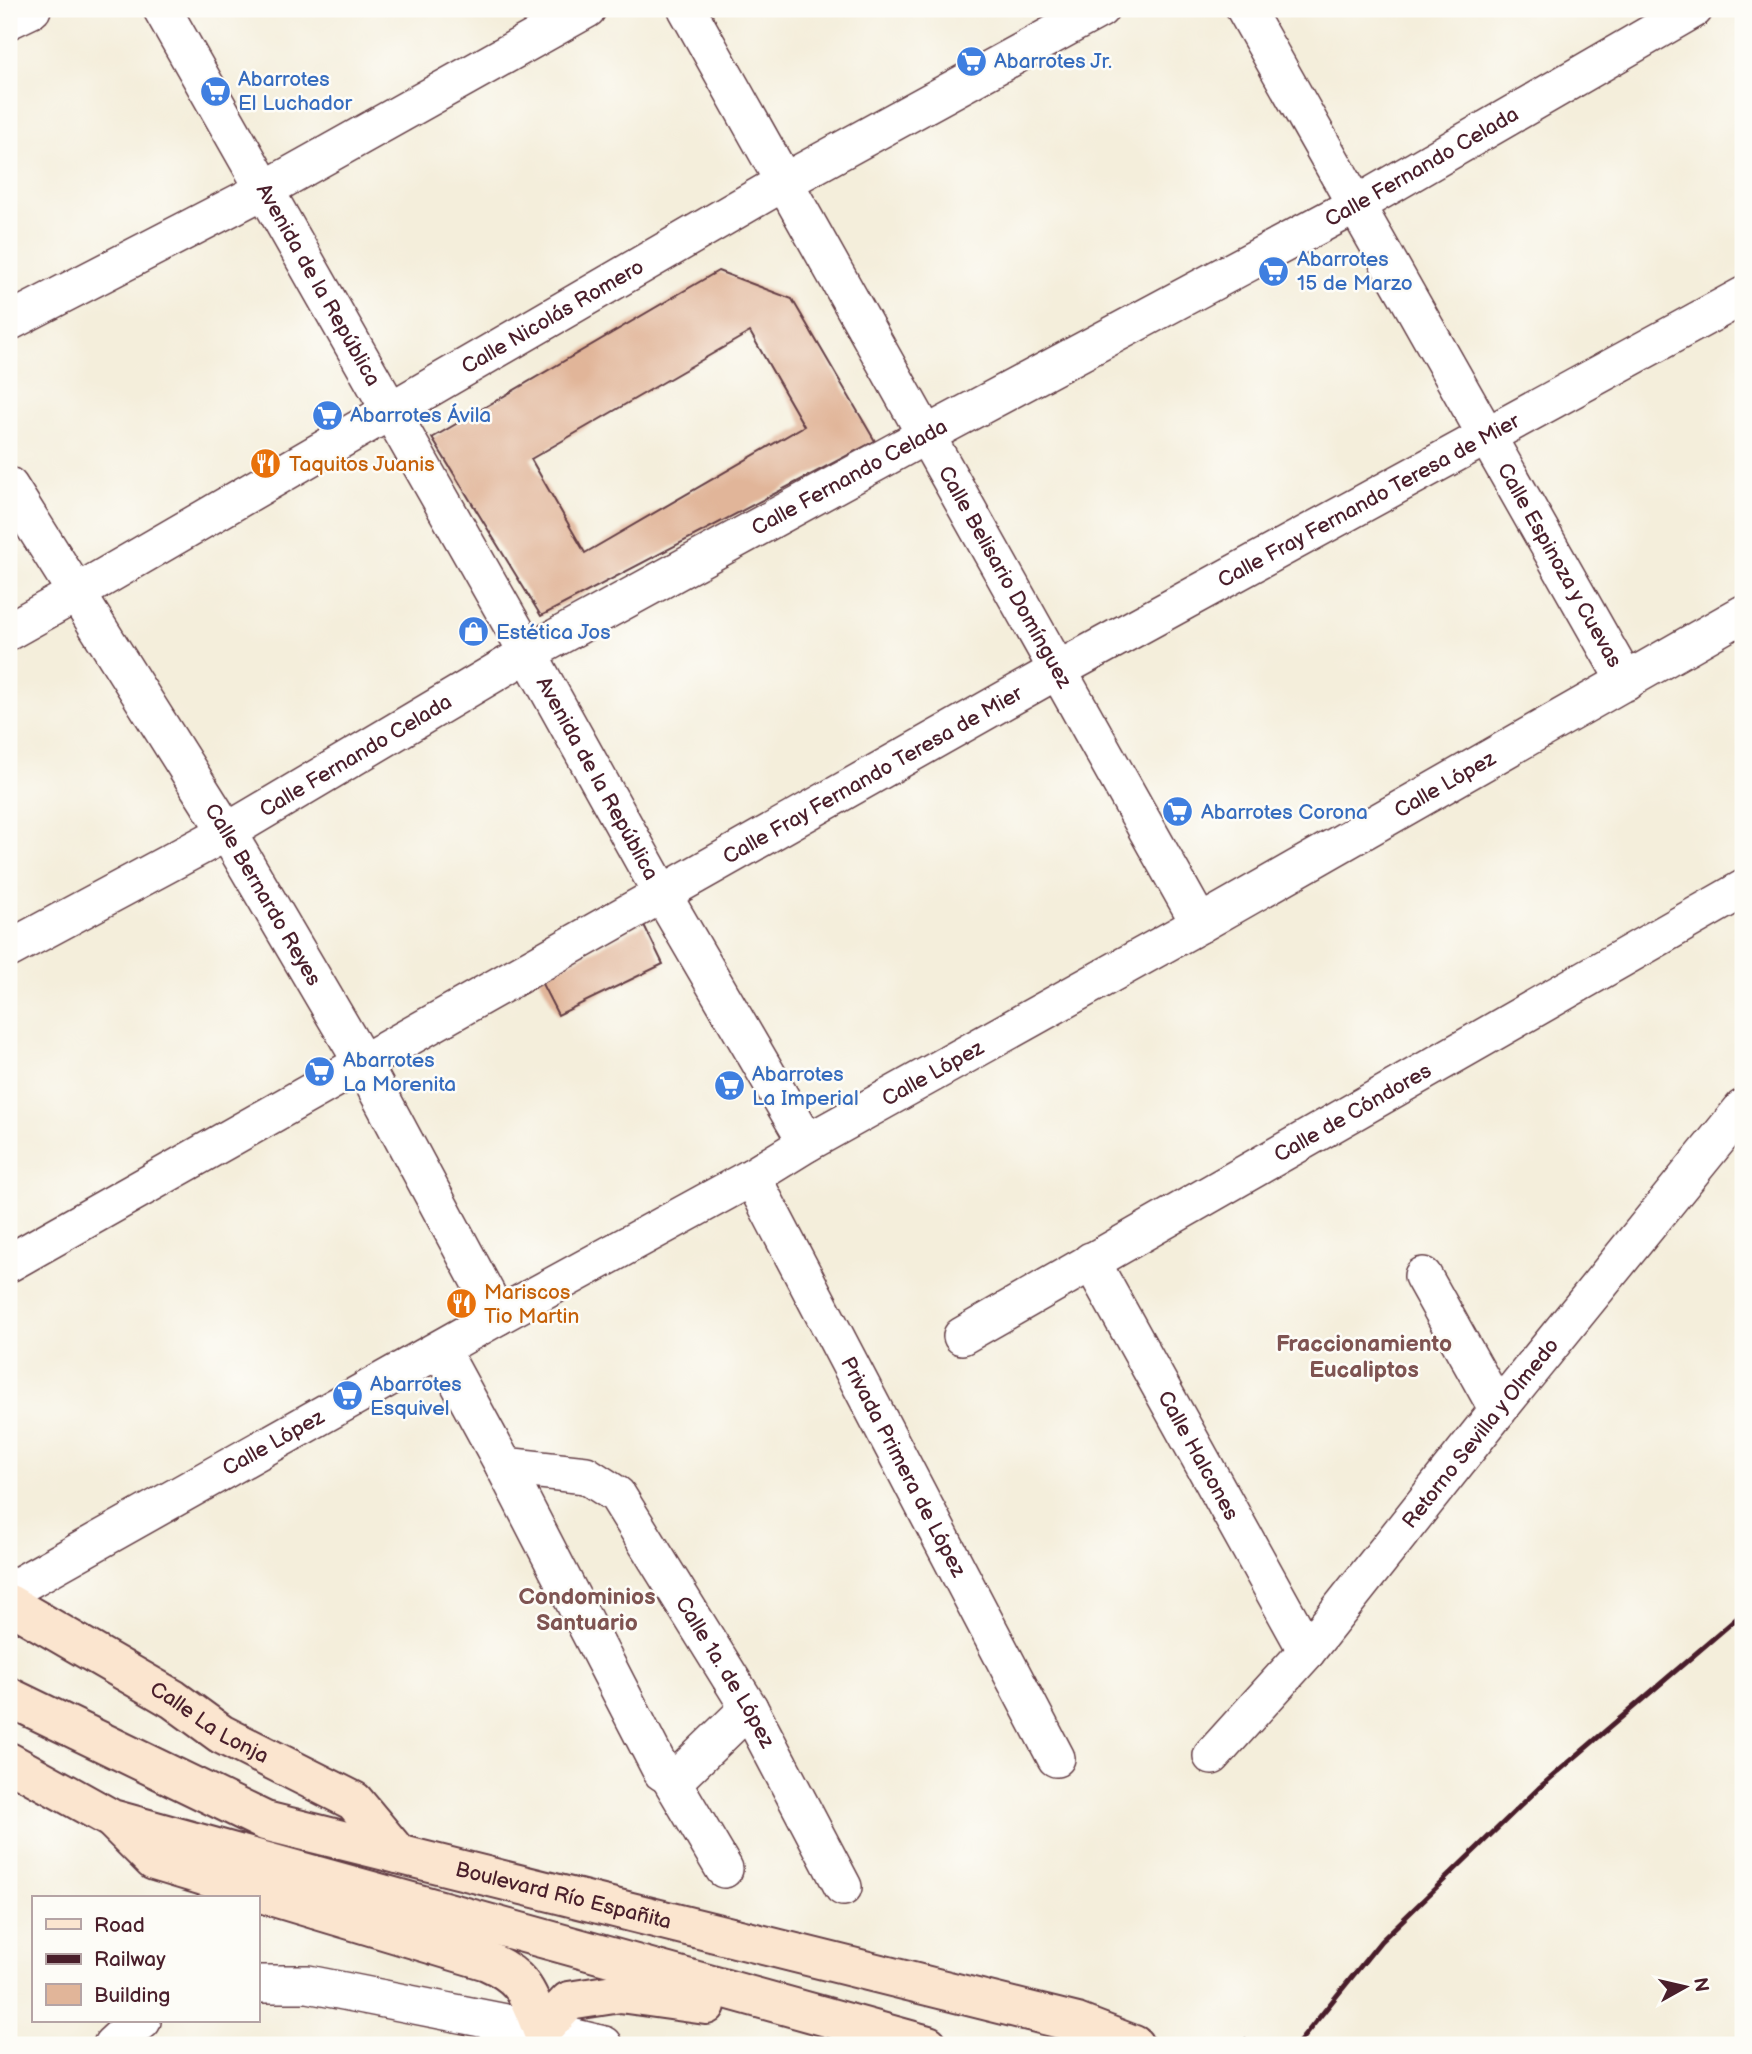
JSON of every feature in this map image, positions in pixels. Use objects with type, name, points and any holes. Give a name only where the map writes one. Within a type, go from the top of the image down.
[{"type":"main road","name":"Calle La Lonja","points":[[9,1604],[173,1699],[221,1734],[354,1801],[398,1854]]},
{"type":"main road","name":"Boulevard Río Españita","points":[[9,1697],[265,1821],[1077,2023],[1134,2045]]},
{"type":"main road","points":[[9,1762],[112,1819],[928,2045]]},
{"type":"main road","points":[[112,1819],[154,1861],[486,1961],[509,1971],[526,1991],[542,2037]]},
{"type":"main road","points":[[542,2037],[569,2001],[620,1993],[874,2031]]},
{"type":"street","points":[[9,20],[32,9]]},
{"type":"street","name":"Avenida de la República","points":[[162,9],[662,894],[807,1143]]},
{"type":"street","points":[[9,322],[264,190],[587,9]]},
{"type":"street","name":"Calle Belisario Domínguez","points":[[687,9],[1200,924]]},
{"type":"street","name":"Calle Nicolás Romero","points":[[9,631],[784,182],[1100,9]]},
{"type":"street","name":"Calle Espinoza y Cuevas","points":[[1245,9],[1626,682]]},
{"type":"street","name":"Calle Fernando Celada","points":[[9,949],[227,832],[528,653],[926,435],[1356,205],[1694,9]]},
{"type":"street","name":"Calle Fray Fernando Teresa de Mier","points":[[9,1264],[1058,670],[1743,296]]},
{"type":"street","name":"Calle Bernardo Reyes","points":[[9,486],[227,832],[362,1062],[498,1316]]},
{"type":"street","name":"Calle López","points":[[9,1591],[498,1316],[752,1177],[807,1143],[1200,924],[1743,614]]},
{"type":"street","name":"Calle de Cóndores","points":[[962,1336],[1743,889]]},
{"type":"street","name":"Retorno Sevilla y Olmedo","points":[[1212,1756],[1307,1651],[1497,1410],[1743,1108]]},
{"type":"street","name":"Privada Primera de López","points":[[752,1177],[1056,1758]]},
{"type":"street","name":"Calle Halcones","points":[[1091,1261],[1307,1651]]},
{"type":"street","points":[[1423,1276],[1497,1410]]},
{"type":"street","points":[[441,1350],[662,1772],[669,1776],[724,1869]]},
{"type":"street","name":"Calle 1a. de López","points":[[504,1466],[586,1475],[617,1495],[749,1708],[843,1887]]},
{"type":"street","points":[[669,1776],[681,1774],[749,1708]]},
{"type":"street","points":[[259,1984],[308,1983],[542,2037],[604,2045]]},
{"type":"street","points":[[112,2045],[141,2022]]},
{"type":"path","points":[[1241,2045],[1249,2036]]},
{"type":"building","points":[[718,271],[792,299],[875,441],[541,616],[432,438]],"holes":[[[750,332],[804,426],[585,553],[531,459]]]},
{"type":"building","points":[[644,925],[663,964],[558,1015],[539,978]]},
{"type":"railway","points":[[1297,2045],[1381,1941],[1539,1788],[1743,1613]]},
{"type":"place","name":"Abarrotes Jr.","points":[[971,61]]},
{"type":"place","name":"Abarrotes El Luchador","points":[[215,91]]},
{"type":"place","name":"Abarrotes 15 de Marzo","points":[[1274,271]]},
{"type":"place","name":"Abarrotes Ávila","points":[[327,415]]},
{"type":"place","name":"Taquitos Juanis","points":[[266,464]]},
{"type":"place","name":"Estética Jos","points":[[473,632]]},
{"type":"place","name":"Abarrotes Corona","points":[[1178,812]]},
{"type":"place","name":"Abarrotes La Morenita","points":[[320,1072]]},
{"type":"place","name":"Abarrotes La Imperial","points":[[729,1086]]},
{"type":"place","name":"Mariscos Tio Martin","points":[[461,1304]]},
{"type":"place","name":"Abarrotes Esquivel","points":[[347,1396]]},
{"type":"district","name":"Fraccionamiento Eucaliptos","points":[[1364,1356]]},
{"type":"district","name":"Condominios Santuario","points":[[587,1609]]}]
